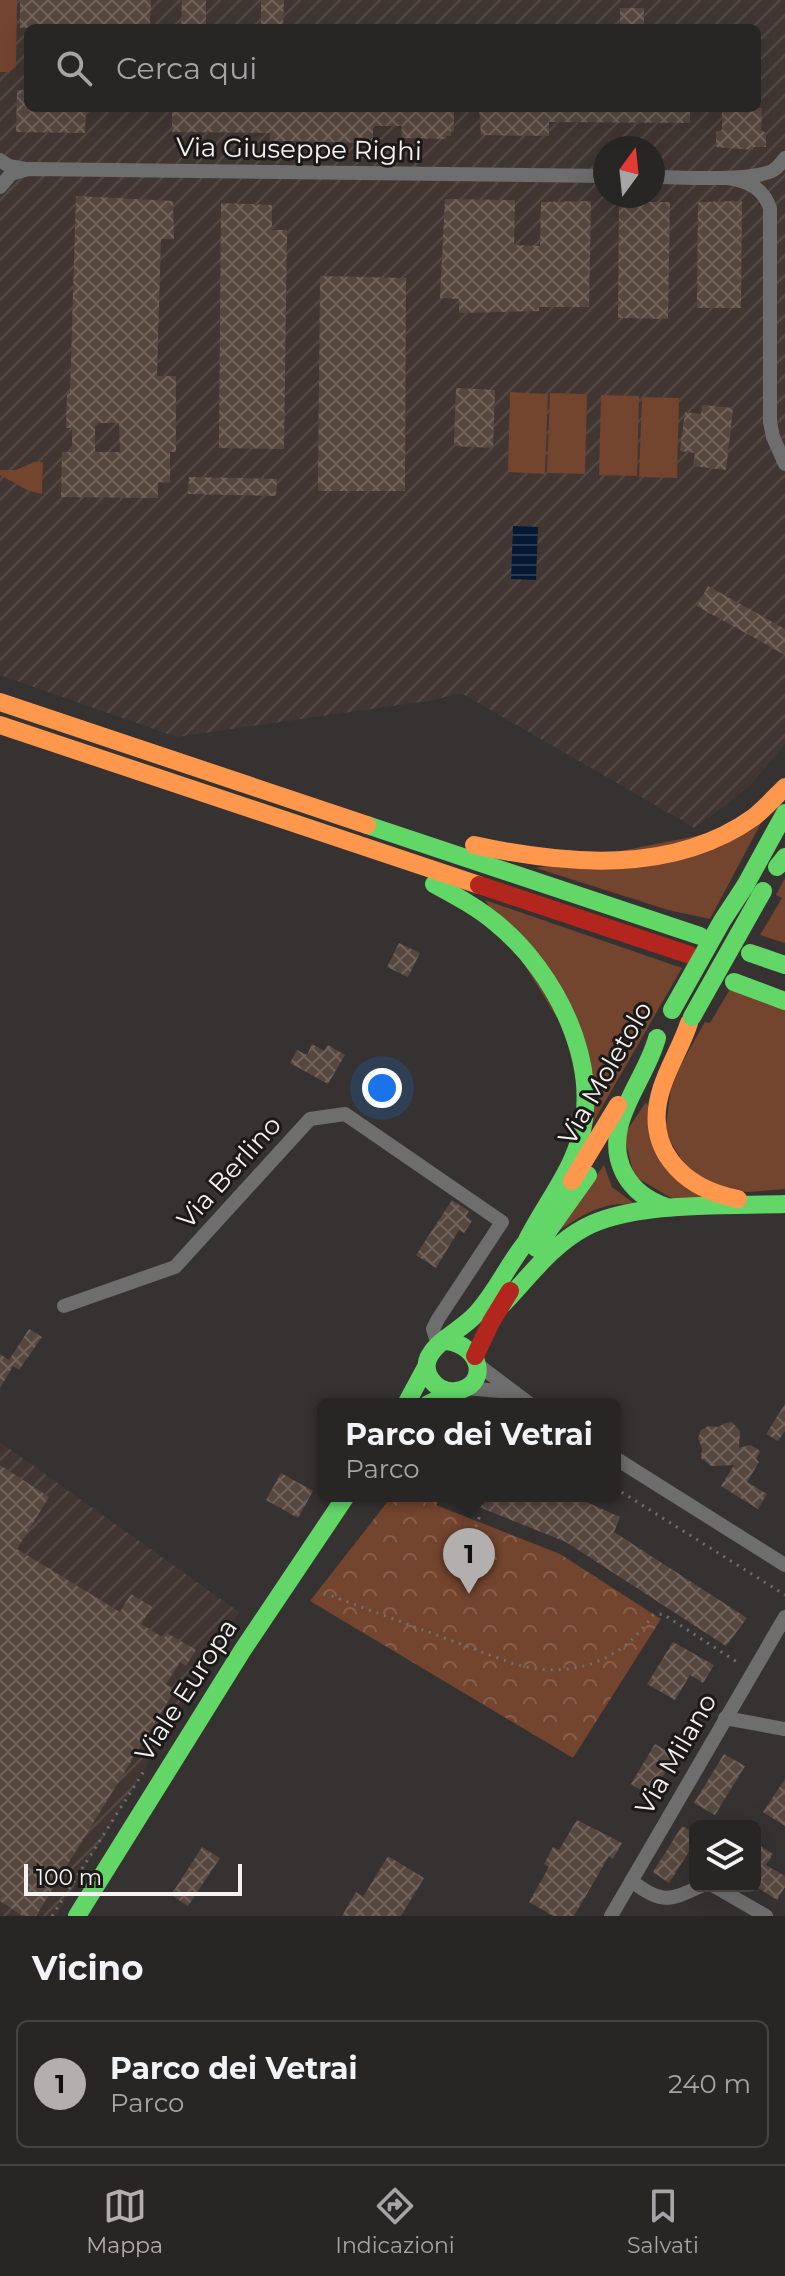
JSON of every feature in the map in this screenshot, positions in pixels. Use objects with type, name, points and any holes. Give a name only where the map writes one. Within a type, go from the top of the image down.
[{"type":"main road","points":[[0,702],[655,921],[703,931]]},
{"type":"main road","points":[[0,725],[625,934],[687,960]]},
{"type":"main road","points":[[216,774],[287,785],[479,846],[533,857],[581,860],[653,856],[700,845],[739,826],[785,787]]},
{"type":"main road","name":"Via Moletolo","points":[[460,1390],[477,1373],[476,1360],[491,1322],[511,1287],[615,1138],[690,1020],[754,888],[785,813]]},
{"type":"main road","points":[[292,823],[347,853],[430,882],[473,905],[519,945],[552,989],[571,1028],[581,1061],[584,1114],[582,1132],[571,1162],[527,1240]]},
{"type":"main road","name":"Via Moletolo","points":[[409,1398],[426,1367],[427,1358],[477,1313],[584,1163],[722,921],[782,858]]},
{"type":"main road","points":[[785,951],[753,948],[785,965]]},
{"type":"main road","points":[[785,987],[737,977],[785,1001]]},
{"type":"main road","points":[[690,1020],[657,1104],[657,1128],[668,1159],[685,1178],[715,1194],[742,1199],[785,1196]]},
{"type":"main road","points":[[657,1038],[651,1059],[617,1122],[615,1138],[622,1169],[638,1192],[658,1205],[682,1209]]},
{"type":"main road","points":[[503,1304],[551,1252],[583,1228],[607,1218],[632,1212],[785,1204]]},
{"type":"main road","points":[[442,1343],[464,1344],[476,1360]]},
{"type":"main road","points":[[426,1367],[432,1383],[445,1391],[460,1390]]},
{"type":"main road","points":[[442,1398],[460,1390]]},
{"type":"main road","name":"Viale Europa","points":[[77,1916],[293,1571],[342,1502]]},
{"type":"street","points":[[665,177],[728,178],[768,173],[785,158]]},
{"type":"street","name":"Via Giuseppe Righi","points":[[0,160],[9,166],[28,169],[593,176]]},
{"type":"street","points":[[0,187],[11,174],[28,169]]},
{"type":"street","points":[[728,178],[755,186],[770,208],[770,422],[785,464]]},
{"type":"street","name":"Via Berlino","points":[[64,1306],[175,1267],[310,1119],[345,1114],[502,1222],[433,1329],[442,1343]]},
{"type":"street","points":[[476,1360],[520,1398]]},
{"type":"street","points":[[460,1390],[511,1392]]},
{"type":"street","points":[[621,1462],[785,1565]]},
{"type":"street","name":"Via Milano","points":[[611,1916],[785,1617]]},
{"type":"street","points":[[725,1718],[785,1729]]},
{"type":"street","points":[[631,1881],[652,1895],[666,1899],[689,1890]]},
{"type":"street","points":[[724,1892],[766,1916]]},
{"type":"path","points":[[621,1492],[785,1595]]},
{"type":"path","points":[[467,1549],[481,1513]]},
{"type":"path","points":[[324,1593],[514,1664],[555,1672],[584,1668],[610,1657],[635,1639],[653,1615],[663,1614],[752,1671]]},
{"type":"shaded area","points":[[0,0],[785,0],[785,744],[749,787],[695,828],[461,693],[434,700],[176,737],[0,675]]},
{"type":"shaded area","points":[[0,1442],[239,1612],[56,1916],[0,1916]]},
{"type":"green space","points":[[0,0],[17,0],[16,67],[9,72],[0,72]]},
{"type":"green space","points":[[510,392],[548,394],[545,474],[508,472]]},
{"type":"green space","points":[[550,393],[587,394],[585,474],[547,473]]},
{"type":"green space","points":[[601,395],[639,396],[637,476],[599,475]]},
{"type":"green space","points":[[642,397],[679,398],[677,478],[639,477]]},
{"type":"green space","points":[[34,462],[43,462],[42,494],[29,491],[0,475],[0,470],[16,470]]},
{"type":"green space","points":[[761,823],[710,919],[668,910],[536,868]]},
{"type":"green space","points":[[785,878],[785,943],[760,935],[782,898],[776,895]]},
{"type":"green space","points":[[485,900],[682,968],[590,1128],[589,1070]]},
{"type":"green space","points":[[730,989],[785,1007],[785,1189],[731,1191],[690,1173],[665,1133],[672,1080],[705,1022],[710,1023]]},
{"type":"green space","points":[[646,1102],[701,1197],[676,1201],[634,1176],[624,1135]]},
{"type":"green space","points":[[604,1165],[612,1187],[635,1204],[602,1208],[554,1234]]},
{"type":"green space","points":[[387,1502],[438,1502],[436,1505],[560,1554],[661,1619],[573,1758],[310,1601]]},
{"type":"water","points":[[513,526],[538,527],[536,580],[511,579]]},
{"type":"building","points":[[20,0],[151,0],[150,24],[24,24],[24,28],[20,28]]},
{"type":"building","points":[[182,0],[206,0],[206,24],[181,24]]},
{"type":"building","points":[[261,0],[284,0],[283,24],[261,24]]},
{"type":"building","points":[[620,8],[644,8],[644,24],[620,24]]},
{"type":"building","points":[[17,90],[24,90],[24,112],[86,112],[85,133],[16,132]]},
{"type":"building","points":[[762,108],[761,130],[766,133],[766,147],[753,147],[753,150],[716,147],[716,132],[722,130],[722,112],[761,112]]},
{"type":"building","points":[[172,112],[454,112],[454,132],[451,131],[451,136],[446,136],[446,139],[401,138],[402,126],[373,126],[373,143],[270,141],[270,133],[172,132]]},
{"type":"building","points":[[479,112],[690,112],[690,123],[549,122],[549,136],[481,135]]},
{"type":"building","points":[[76,196],[173,201],[174,239],[161,239],[157,376],[176,376],[176,452],[170,452],[170,483],[158,482],[158,498],[61,497],[62,452],[72,452],[72,428],[66,428],[67,393],[70,393]],"holes":[[[95,423],[119,423],[120,452],[95,452]]]},
{"type":"building","points":[[445,199],[515,200],[514,245],[540,246],[541,202],[591,201],[589,307],[459,313],[459,299],[440,298]]},
{"type":"building","points":[[742,201],[741,308],[697,308],[698,202]]},
{"type":"building","points":[[665,202],[670,202],[668,319],[618,318],[619,208],[665,208]]},
{"type":"building","points":[[221,203],[272,205],[272,230],[287,230],[284,449],[219,448]]},
{"type":"building","points":[[320,276],[406,278],[405,491],[318,491]]},
{"type":"building","points":[[456,388],[495,390],[493,448],[454,446]]},
{"type":"building","points":[[702,405],[733,408],[726,470],[693,466],[695,453],[680,451],[685,412],[701,414]]},
{"type":"building","points":[[189,477],[277,479],[276,496],[188,494]]},
{"type":"building","points":[[708,586],[785,629],[785,655],[697,606]]},
{"type":"building","points":[[399,943],[420,953],[408,977],[387,967]]},
{"type":"building","points":[[312,1044],[324,1051],[328,1045],[345,1055],[328,1084],[290,1063],[297,1050],[307,1055]]},
{"type":"building","points":[[452,1200],[469,1211],[466,1216],[472,1221],[464,1233],[459,1230],[436,1268],[416,1255]]},
{"type":"building","points":[[29,1329],[42,1337],[19,1370],[13,1366],[0,1388],[0,1354],[9,1360]]},
{"type":"building","points":[[785,1404],[785,1431],[778,1441],[766,1434]]},
{"type":"building","points":[[732,1422],[740,1431],[739,1448],[751,1445],[760,1451],[756,1459],[759,1462],[747,1482],[767,1494],[758,1509],[721,1486],[734,1465],[711,1466],[701,1458],[702,1448],[698,1438],[701,1430]]},
{"type":"building","points":[[0,1465],[49,1497],[17,1549],[120,1612],[131,1594],[152,1607],[141,1624],[164,1638],[167,1633],[196,1650],[186,1666],[180,1662],[166,1684],[175,1690],[36,1916],[23,1916],[0,1901]]},
{"type":"building","points":[[281,1473],[313,1491],[298,1518],[266,1500]]},
{"type":"building","points":[[466,1502],[586,1502],[620,1517],[614,1532],[747,1618],[726,1646],[566,1542]]},
{"type":"building","points":[[673,1642],[714,1665],[703,1683],[690,1675],[675,1700],[647,1684]]},
{"type":"building","points":[[655,1744],[675,1756],[651,1796],[631,1784]]},
{"type":"building","points":[[724,1754],[745,1766],[715,1815],[694,1803]]},
{"type":"building","points":[[785,1779],[785,1826],[763,1812]]},
{"type":"building","points":[[577,1820],[622,1843],[613,1859],[609,1856],[574,1916],[553,1916],[529,1902],[549,1867],[544,1864],[553,1847],[559,1850]]},
{"type":"building","points":[[682,1826],[689,1830],[689,1851],[669,1883],[653,1872]]},
{"type":"building","points":[[761,1846],[773,1854],[766,1865],[785,1876],[785,1887],[777,1900],[761,1890]]},
{"type":"building","points":[[202,1847],[220,1858],[188,1906],[171,1895]]},
{"type":"building","points":[[388,1856],[424,1878],[401,1916],[342,1916],[356,1892],[363,1897]]},
{"type":"traffic: fast","points":[[745,886],[785,813]]},
{"type":"traffic: fast","points":[[367,825],[700,936]]},
{"type":"traffic: fast","points":[[777,867],[785,857]]},
{"type":"traffic: fast","points":[[434,884],[481,912],[518,943],[555,994],[579,1052],[585,1082],[585,1112],[579,1142],[562,1180],[527,1240]]},
{"type":"traffic: fast","points":[[672,1010],[745,886]]},
{"type":"traffic: fast","points":[[692,1017],[763,891]]},
{"type":"traffic: fast","points":[[750,953],[785,965]]},
{"type":"traffic: fast","points":[[734,982],[785,1001]]},
{"type":"traffic: fast","points":[[657,1038],[621,1121],[617,1138],[618,1155],[624,1173],[637,1190],[667,1207]]},
{"type":"traffic: fast","points":[[536,1248],[588,1175]]},
{"type":"traffic: fast","points":[[503,1304],[561,1243],[604,1219],[654,1209],[785,1204]]},
{"type":"traffic: fast","points":[[446,1341],[458,1344],[474,1357],[477,1374],[467,1388],[449,1391],[437,1385],[428,1375],[430,1355],[476,1314],[538,1229]]},
{"type":"traffic: fast","points":[[409,1398],[426,1367]]},
{"type":"traffic: fast","points":[[440,1398],[453,1392]]},
{"type":"traffic: fast","points":[[77,1916],[242,1651],[342,1502]]},
{"type":"traffic: slow","points":[[0,702],[367,825]]},
{"type":"traffic: slow","points":[[0,725],[479,885]]},
{"type":"traffic: slow","points":[[474,845],[582,860],[654,857],[689,849],[722,836],[754,817],[785,787]]},
{"type":"traffic: slow","points":[[689,1023],[662,1087],[657,1109],[657,1128],[662,1146],[684,1175],[699,1185],[738,1199]]},
{"type":"traffic: slow","points":[[572,1181],[618,1105]]},
{"type":"traffic: jam","points":[[479,885],[690,955]]},
{"type":"traffic: jam","points":[[475,1356],[510,1291]]},
{"type":"place","name":"Parco dei Vetrai","points":[[469,1594]]}]
